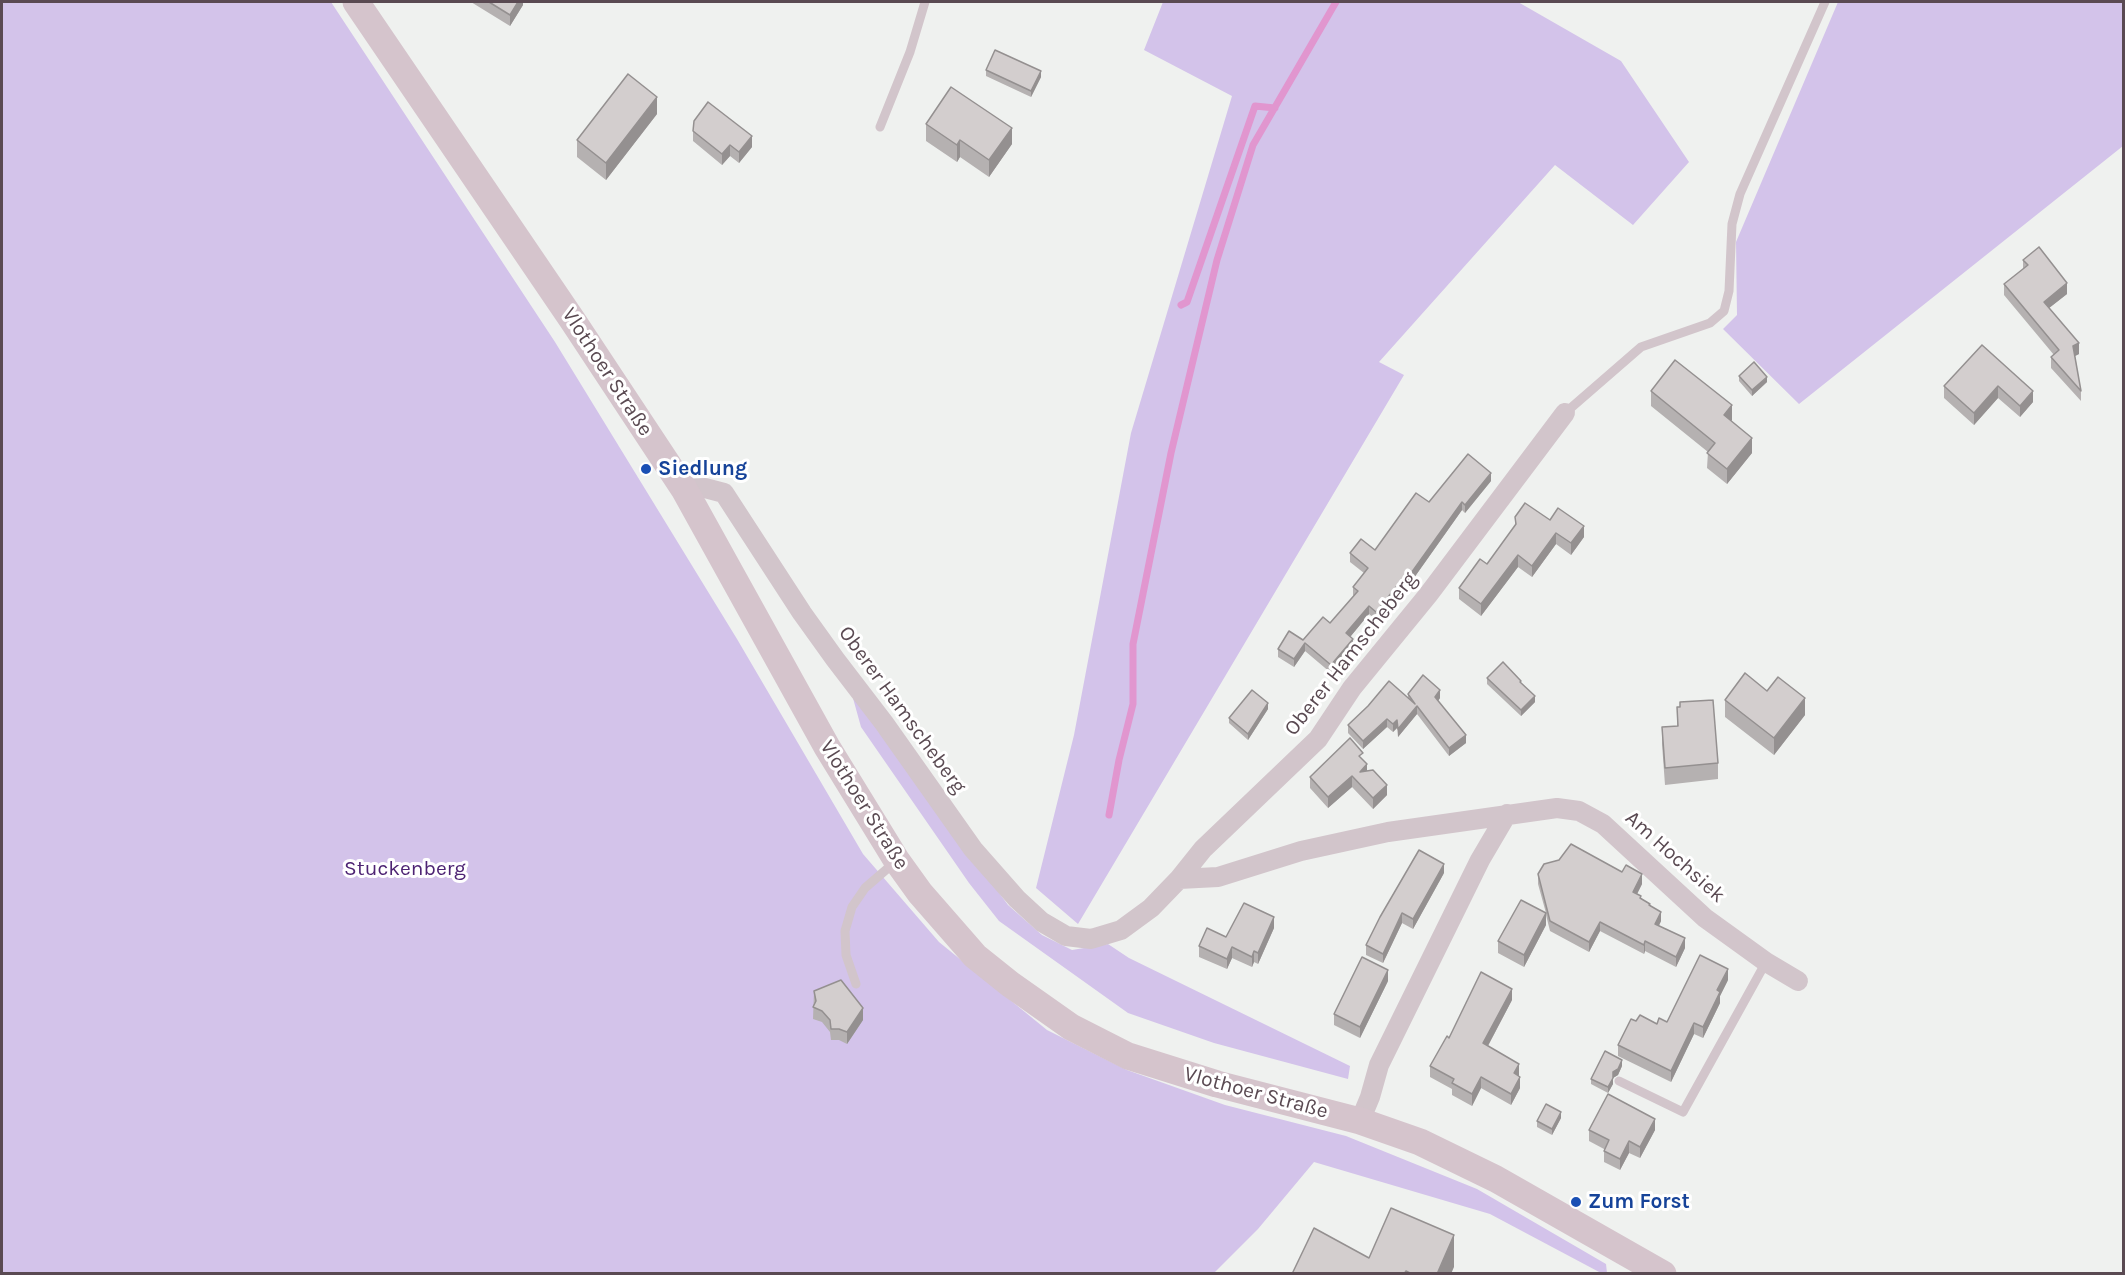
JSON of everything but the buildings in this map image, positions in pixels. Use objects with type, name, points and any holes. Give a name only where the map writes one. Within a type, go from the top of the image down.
[{"type":"main road","name":"Vlothoer Straße","points":[[356,2],[684,489],[827,747],[897,861],[927,901],[975,956],[1071,1027],[1128,1056],[1217,1084],[1360,1121],[1420,1142],[1496,1179],[1659,1273]]},
{"type":"street","name":"Oberer Hamscheberg","points":[[684,489],[705,488],[724,493],[802,613],[884,723],[973,849],[1017,899],[1042,922],[1066,936],[1091,939],[1121,930],[1151,908],[1179,879],[1203,849],[1318,740],[1352,688],[1428,595],[1565,413]]},
{"type":"street","name":"Am Hochsiek","points":[[1179,879],[1218,877],[1312,848],[1388,832],[1557,808],[1579,811],[1603,824],[1705,918],[1766,962],[1798,981]]},
{"type":"street","points":[[1360,1121],[1379,1065],[1480,860],[1507,814]]},
{"type":"lane","points":[[880,127],[910,52],[925,2]]},
{"type":"lane","name":"Oberer Hamscheberg","points":[[1565,413],[1641,347],[1710,323],[1724,311],[1729,291],[1732,224],[1740,194],[1825,2]]},
{"type":"lane","points":[[856,984],[846,955],[845,931],[852,908],[865,888],[897,861]]},
{"type":"lane","points":[[1619,1081],[1683,1112],[1766,962]]},
{"type":"green space","name":"Stuckenberg","points":[[2,2],[331,2],[555,342],[737,639],[863,854],[939,942],[1047,1030],[1127,1070],[1225,1105],[1346,1136],[1477,1189],[1606,1264],[1607,1273],[1601,1273],[1490,1214],[1314,1162],[1258,1229],[1214,1273],[2,1274]]},
{"type":"green space","points":[[1163,2],[1518,2],[1621,61],[1689,162],[1633,225],[1555,165],[1379,362],[1404,375],[1078,924],[1036,888],[1074,735],[1131,433],[1232,96],[1144,50]]},
{"type":"green space","points":[[1838,2],[2123,2],[2123,146],[1799,404],[1723,329],[1737,315],[1736,242]]},
{"type":"green space","points":[[851,691],[1008,905],[1042,935],[1072,950],[1108,944],[1129,958],[1350,1066],[1348,1079],[1214,1043],[1128,1013],[999,921],[969,883],[861,727]]},
{"type":"waterway","points":[[1109,815],[1119,760],[1133,704],[1133,644],[1171,453],[1217,260],[1253,145],[1336,2]]},
{"type":"waterway","points":[[1181,305],[1187,302],[1255,106],[1275,108]]},
{"type":"place","name":"Siedlung","points":[[646,469]]},
{"type":"place","name":"Zum Forst","points":[[1576,1202]]}]
